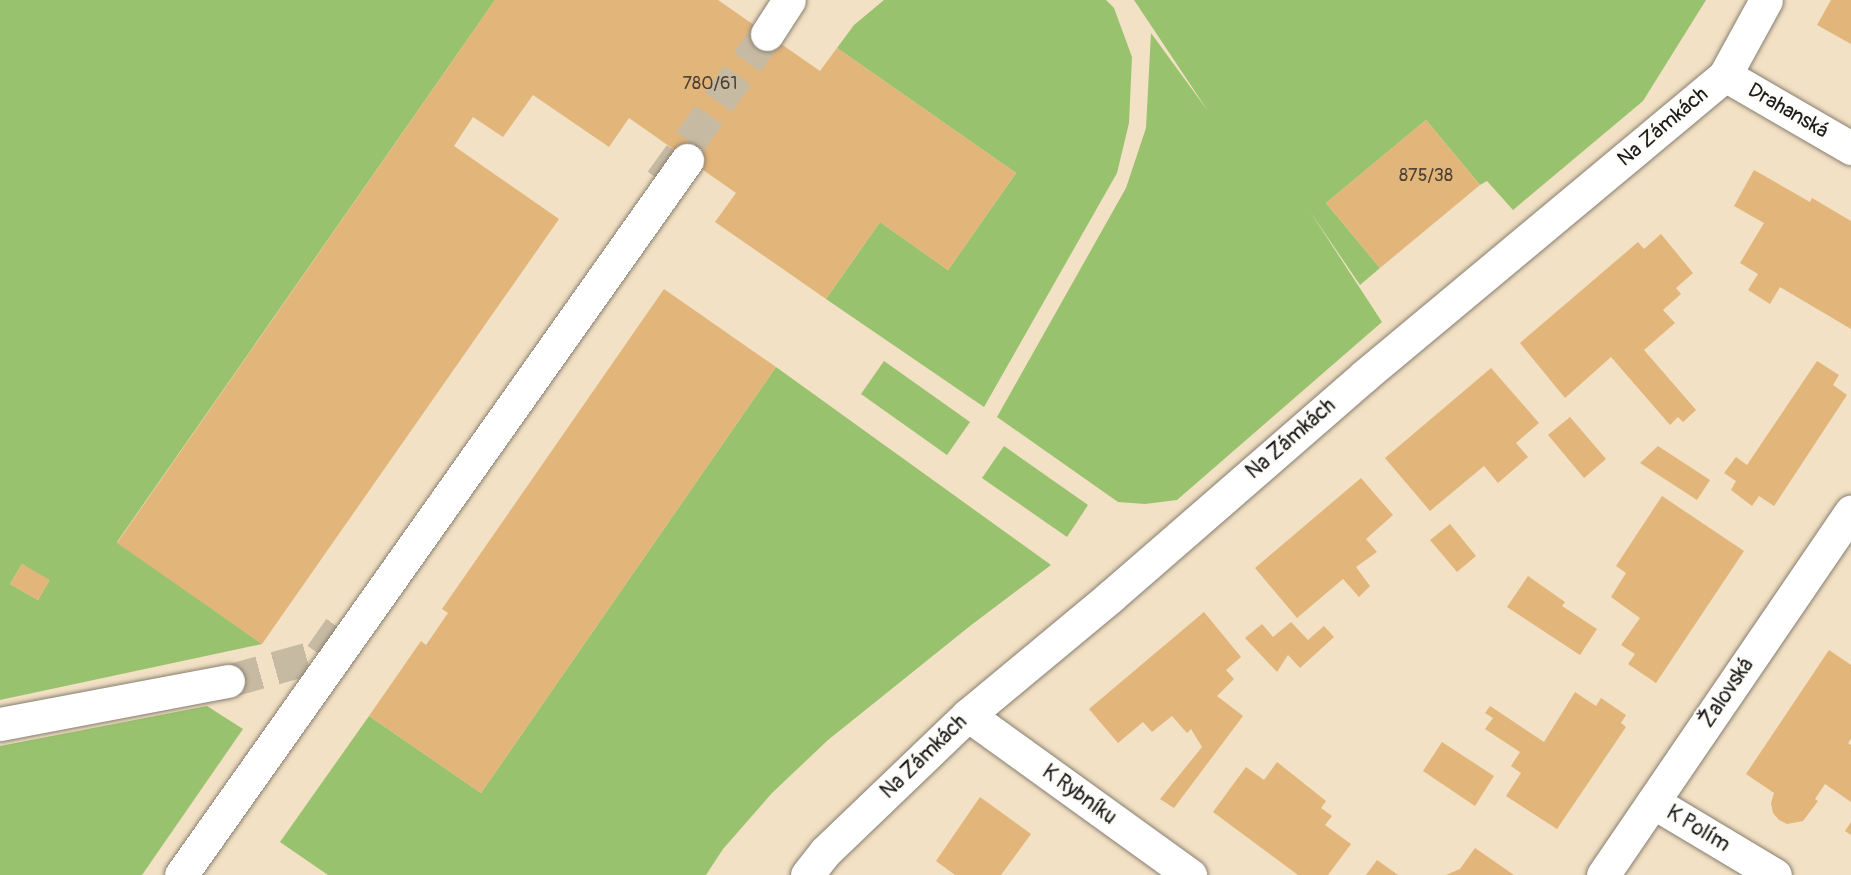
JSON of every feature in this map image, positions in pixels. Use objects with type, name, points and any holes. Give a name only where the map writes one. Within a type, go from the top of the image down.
[{"type":"street","points":[[767,34],[789,0]]},
{"type":"street","name":"Na Zámkách","points":[[807,875],[825,852],[968,715],[1110,597],[1364,376],[1725,75],[1766,0]]},
{"type":"street","name":"Drahanská","points":[[1725,75],[1851,148]]},
{"type":"street","points":[[180,875],[687,160]]},
{"type":"street","name":"Žalovská","points":[[1603,875],[1851,511]]},
{"type":"street","points":[[0,724],[228,681]]},
{"type":"street","name":"K Rybníku","points":[[968,715],[1190,875]]},
{"type":"street","name":"K Polím","points":[[1653,802],[1775,875]]},
{"type":"green space","points":[[0,0],[495,0],[117,542],[262,644],[0,700]],"holes":[[[22,564],[49,581],[38,600],[10,584]]]},
{"type":"green space","points":[[884,0],[1106,0],[1114,8],[1132,57],[1129,123],[1117,173],[984,407],[826,299],[880,222],[948,270],[1016,173],[837,48],[854,25]]},
{"type":"green space","points":[[1134,0],[1706,0],[1643,101],[1513,210],[1487,181],[1480,185],[1426,120],[1326,203],[1380,268],[1360,285],[1309,210],[1382,322],[1177,500],[1145,504],[1118,502],[997,417],[1126,188],[1146,128],[1151,33],[1208,111]]},
{"type":"green space","points":[[884,361],[970,422],[947,455],[861,394]]},
{"type":"green space","points":[[776,367],[1051,565],[970,626],[828,740],[772,793],[723,849],[706,875],[328,875],[280,842],[369,716],[481,793]]},
{"type":"green space","points":[[1004,446],[1088,505],[1067,537],[982,478]]},
{"type":"green space","points":[[207,706],[243,729],[142,875],[0,875],[0,746]]},
{"type":"building","points":[[495,0],[718,0],[820,71],[837,48],[1016,173],[948,270],[880,222],[826,299],[715,222],[736,193],[629,118],[609,147],[533,95],[503,137],[473,117],[454,146],[559,219],[262,644],[117,543]]},
{"type":"building","points":[[1831,0],[1851,0],[1851,44],[1817,25]]},
{"type":"building","points":[[1426,120],[1480,185],[1380,268],[1326,203]]},
{"type":"building","points":[[1754,170],[1810,202],[1812,198],[1851,221],[1851,329],[1780,287],[1770,304],[1748,290],[1758,274],[1740,263],[1764,223],[1734,206]]},
{"type":"building","points":[[1661,234],[1693,273],[1676,288],[1681,294],[1663,310],[1675,323],[1644,350],[1696,410],[1683,422],[1678,417],[1670,425],[1611,357],[1565,398],[1520,343],[1638,242],[1644,249]]},
{"type":"building","points":[[664,289],[776,367],[481,793],[369,716],[421,641],[426,645],[448,613],[442,609]]},
{"type":"building","points":[[1817,361],[1839,375],[1833,385],[1847,395],[1774,506],[1759,496],[1752,506],[1731,490],[1736,481],[1724,473],[1736,457],[1747,465]]},
{"type":"building","points":[[1491,368],[1539,423],[1516,443],[1528,457],[1498,483],[1484,466],[1430,511],[1385,458]]},
{"type":"building","points":[[1570,417],[1606,459],[1584,478],[1548,435]]},
{"type":"building","points":[[1658,446],[1710,480],[1697,500],[1640,463]]},
{"type":"building","points":[[1361,478],[1393,515],[1366,539],[1377,552],[1356,567],[1370,586],[1359,597],[1343,579],[1297,618],[1255,568]]},
{"type":"building","points":[[1662,496],[1744,551],[1656,683],[1628,664],[1635,654],[1621,645],[1640,618],[1611,597],[1626,573],[1616,566]]},
{"type":"building","points":[[1450,524],[1476,556],[1457,572],[1430,540]]},
{"type":"building","points":[[22,564],[50,580],[38,600],[10,584]]},
{"type":"building","points":[[1528,576],[1565,602],[1562,606],[1597,629],[1580,655],[1507,607]]},
{"type":"building","points":[[1204,612],[1241,657],[1226,670],[1234,679],[1217,696],[1243,716],[1174,808],[1160,799],[1202,747],[1191,729],[1187,733],[1172,716],[1152,732],[1143,722],[1118,743],[1089,709]]},
{"type":"building","points":[[1291,622],[1308,640],[1324,626],[1334,637],[1300,668],[1288,655],[1277,672],[1245,638],[1262,624],[1273,637]]},
{"type":"building","points":[[1829,650],[1851,665],[1851,739],[1848,743],[1851,745],[1851,802],[1825,784],[1815,799],[1818,801],[1803,821],[1787,824],[1773,813],[1771,803],[1774,793],[1746,774]]},
{"type":"building","points":[[1575,692],[1596,706],[1601,698],[1626,715],[1621,723],[1626,727],[1557,829],[1506,796],[1521,773],[1511,766],[1520,752],[1485,729],[1493,718],[1485,713],[1490,706],[1544,742]]},
{"type":"building","points":[[1442,742],[1494,776],[1475,806],[1423,771]]},
{"type":"building","points":[[1277,762],[1326,801],[1321,808],[1332,816],[1325,825],[1351,844],[1328,875],[1298,875],[1213,812],[1246,767],[1264,780]]},
{"type":"building","points":[[980,797],[1031,834],[1001,875],[955,875],[936,861]]},
{"type":"building","points":[[1851,822],[1851,835],[1845,831]]},
{"type":"building","points":[[1475,848],[1514,875],[1446,875],[1460,869]]},
{"type":"building","points":[[1377,860],[1398,875],[1366,875]]},
{"type":"tunnel","points":[[661,181],[767,34]]},
{"type":"tunnel","points":[[228,681],[321,655],[344,622]]}]
